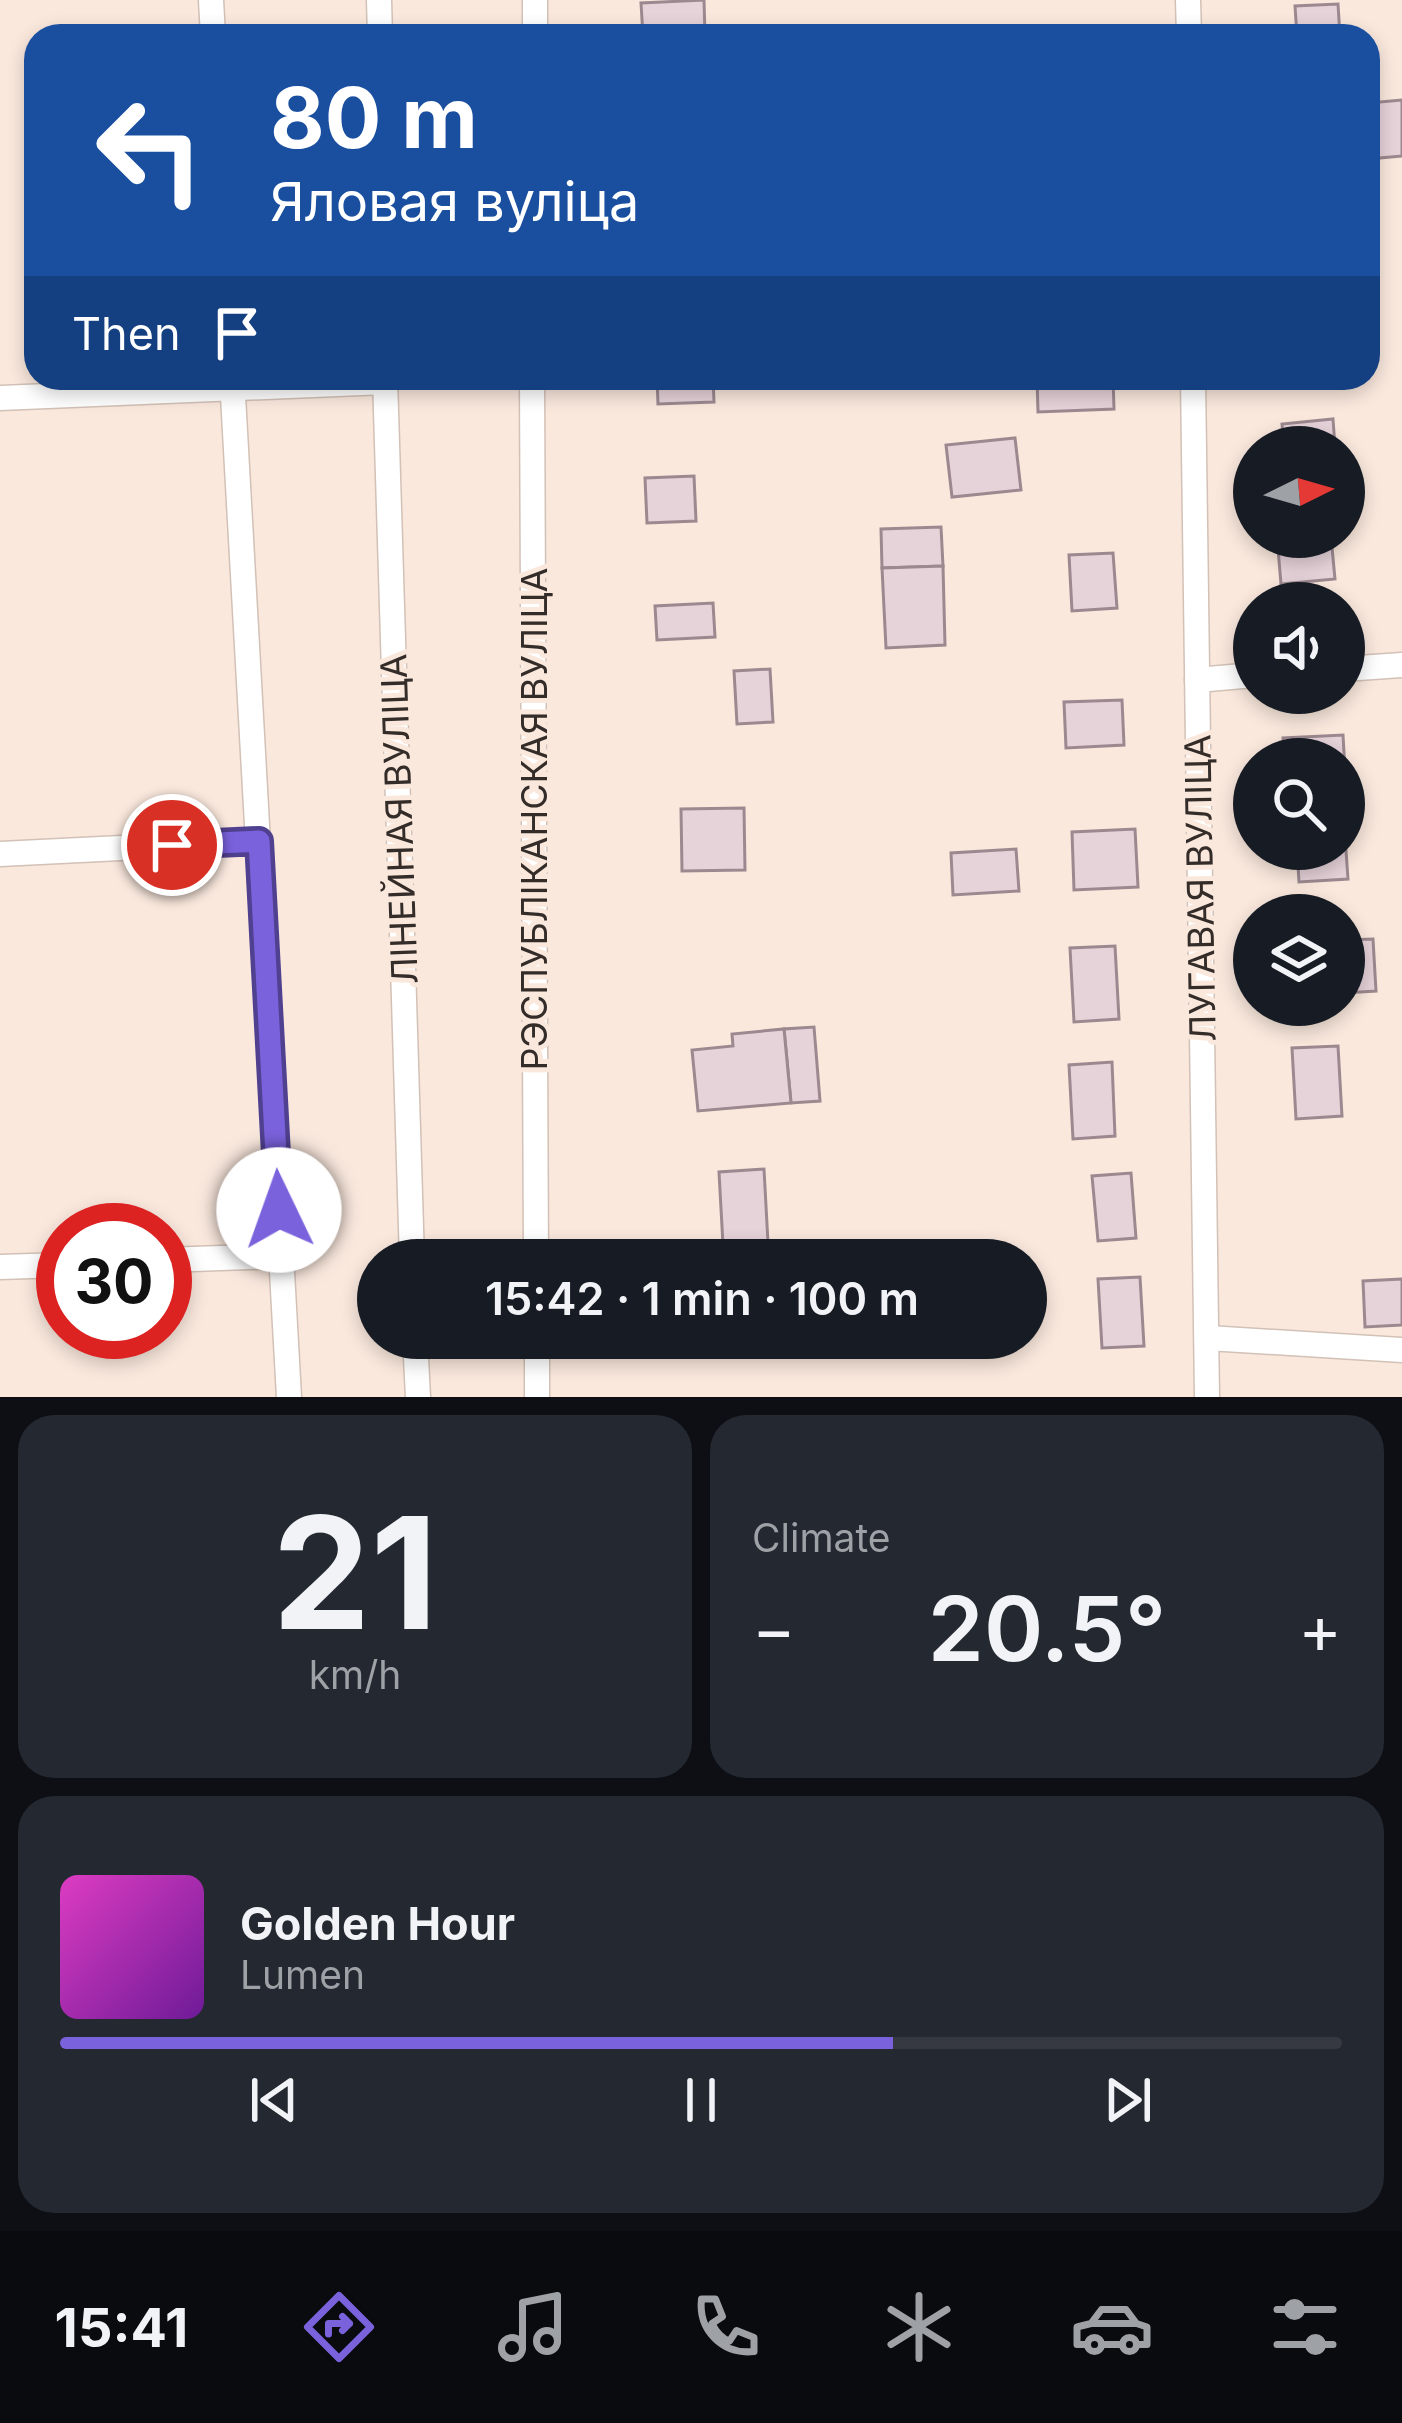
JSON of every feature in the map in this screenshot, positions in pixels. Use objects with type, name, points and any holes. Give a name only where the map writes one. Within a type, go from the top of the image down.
[{"type":"street","points":[[0,398],[116,390]]},
{"type":"street","points":[[232,390],[289,1397]]},
{"type":"street","name":"ЛІНЕЙНАЯ ВУЛІЦА","points":[[385,390],[411,1239]]},
{"type":"street","name":"РЭСПУБЛІКАНСКАЯ ВУЛІЦА","points":[[532,390],[536,1239]]},
{"type":"street","name":"ЛУГАВАЯ ВУЛІЦА","points":[[1193,390],[1207,1397]]},
{"type":"street","points":[[1365,668],[1402,665]]},
{"type":"street","points":[[1197,680],[1233,677]]},
{"type":"street","points":[[0,854],[259,841]]},
{"type":"street","points":[[192,1259],[281,1256]]},
{"type":"street","points":[[0,1267],[36,1265]]},
{"type":"street","points":[[1208,1338],[1402,1350]]},
{"type":"street","points":[[417,1359],[418,1397]]},
{"type":"street","points":[[537,1359],[537,1397]]},
{"type":"building","points":[[704,0],[705,24],[642,24],[641,3]]},
{"type":"building","points":[[1338,4],[1339,24],[1296,24],[1295,6]]},
{"type":"building","points":[[1402,100],[1402,156],[1380,158],[1380,102]]},
{"type":"building","points":[[657,390],[714,390],[714,402],[658,404]]},
{"type":"building","points":[[1037,390],[1113,390],[1114,409],[1038,412]]},
{"type":"building","points":[[1333,419],[1334,426],[1282,426]]},
{"type":"building","points":[[1015,438],[1021,490],[952,497],[946,445]]},
{"type":"building","points":[[694,476],[696,521],[647,523],[645,478]]},
{"type":"building","points":[[941,527],[943,566],[882,568],[881,529]]},
{"type":"building","points":[[1113,553],[1117,608],[1072,611],[1069,555]]},
{"type":"building","points":[[1279,558],[1333,558],[1335,579],[1281,582]]},
{"type":"building","points":[[943,566],[945,645],[886,648],[882,568]]},
{"type":"building","points":[[713,603],[715,637],[657,640],[655,606]]},
{"type":"building","points":[[770,669],[773,722],[737,724],[734,671]]},
{"type":"building","points":[[1122,700],[1124,745],[1066,748],[1064,702]]},
{"type":"building","points":[[1343,735],[1343,738],[1283,738]]},
{"type":"building","points":[[744,808],[745,870],[682,871],[681,809]]},
{"type":"building","points":[[1135,829],[1138,887],[1074,890],[1072,832]]},
{"type":"building","points":[[1016,849],[1019,891],[953,895],[951,853]]},
{"type":"building","points":[[1298,870],[1347,870],[1348,879],[1299,882]]},
{"type":"building","points":[[1365,939],[1373,939],[1376,991],[1365,992]]},
{"type":"building","points":[[1115,946],[1119,1019],[1074,1022],[1070,948]]},
{"type":"building","points":[[814,1027],[820,1101],[791,1103],[784,1029]]},
{"type":"building","points":[[784,1029],[791,1103],[698,1111],[692,1050],[733,1046],[732,1034]]},
{"type":"building","points":[[1338,1046],[1342,1116],[1296,1119],[1292,1048]]},
{"type":"building","points":[[1112,1062],[1115,1136],[1073,1139],[1069,1065]]},
{"type":"building","points":[[764,1169],[768,1239],[723,1239],[719,1172]]},
{"type":"building","points":[[1131,1173],[1136,1238],[1098,1241],[1092,1176]]},
{"type":"building","points":[[1140,1277],[1144,1346],[1102,1348],[1098,1279]]},
{"type":"building","points":[[1402,1279],[1402,1325],[1365,1327],[1363,1281]]},
{"type":"route","points":[[172,845],[259,841],[279,1210]]}]
